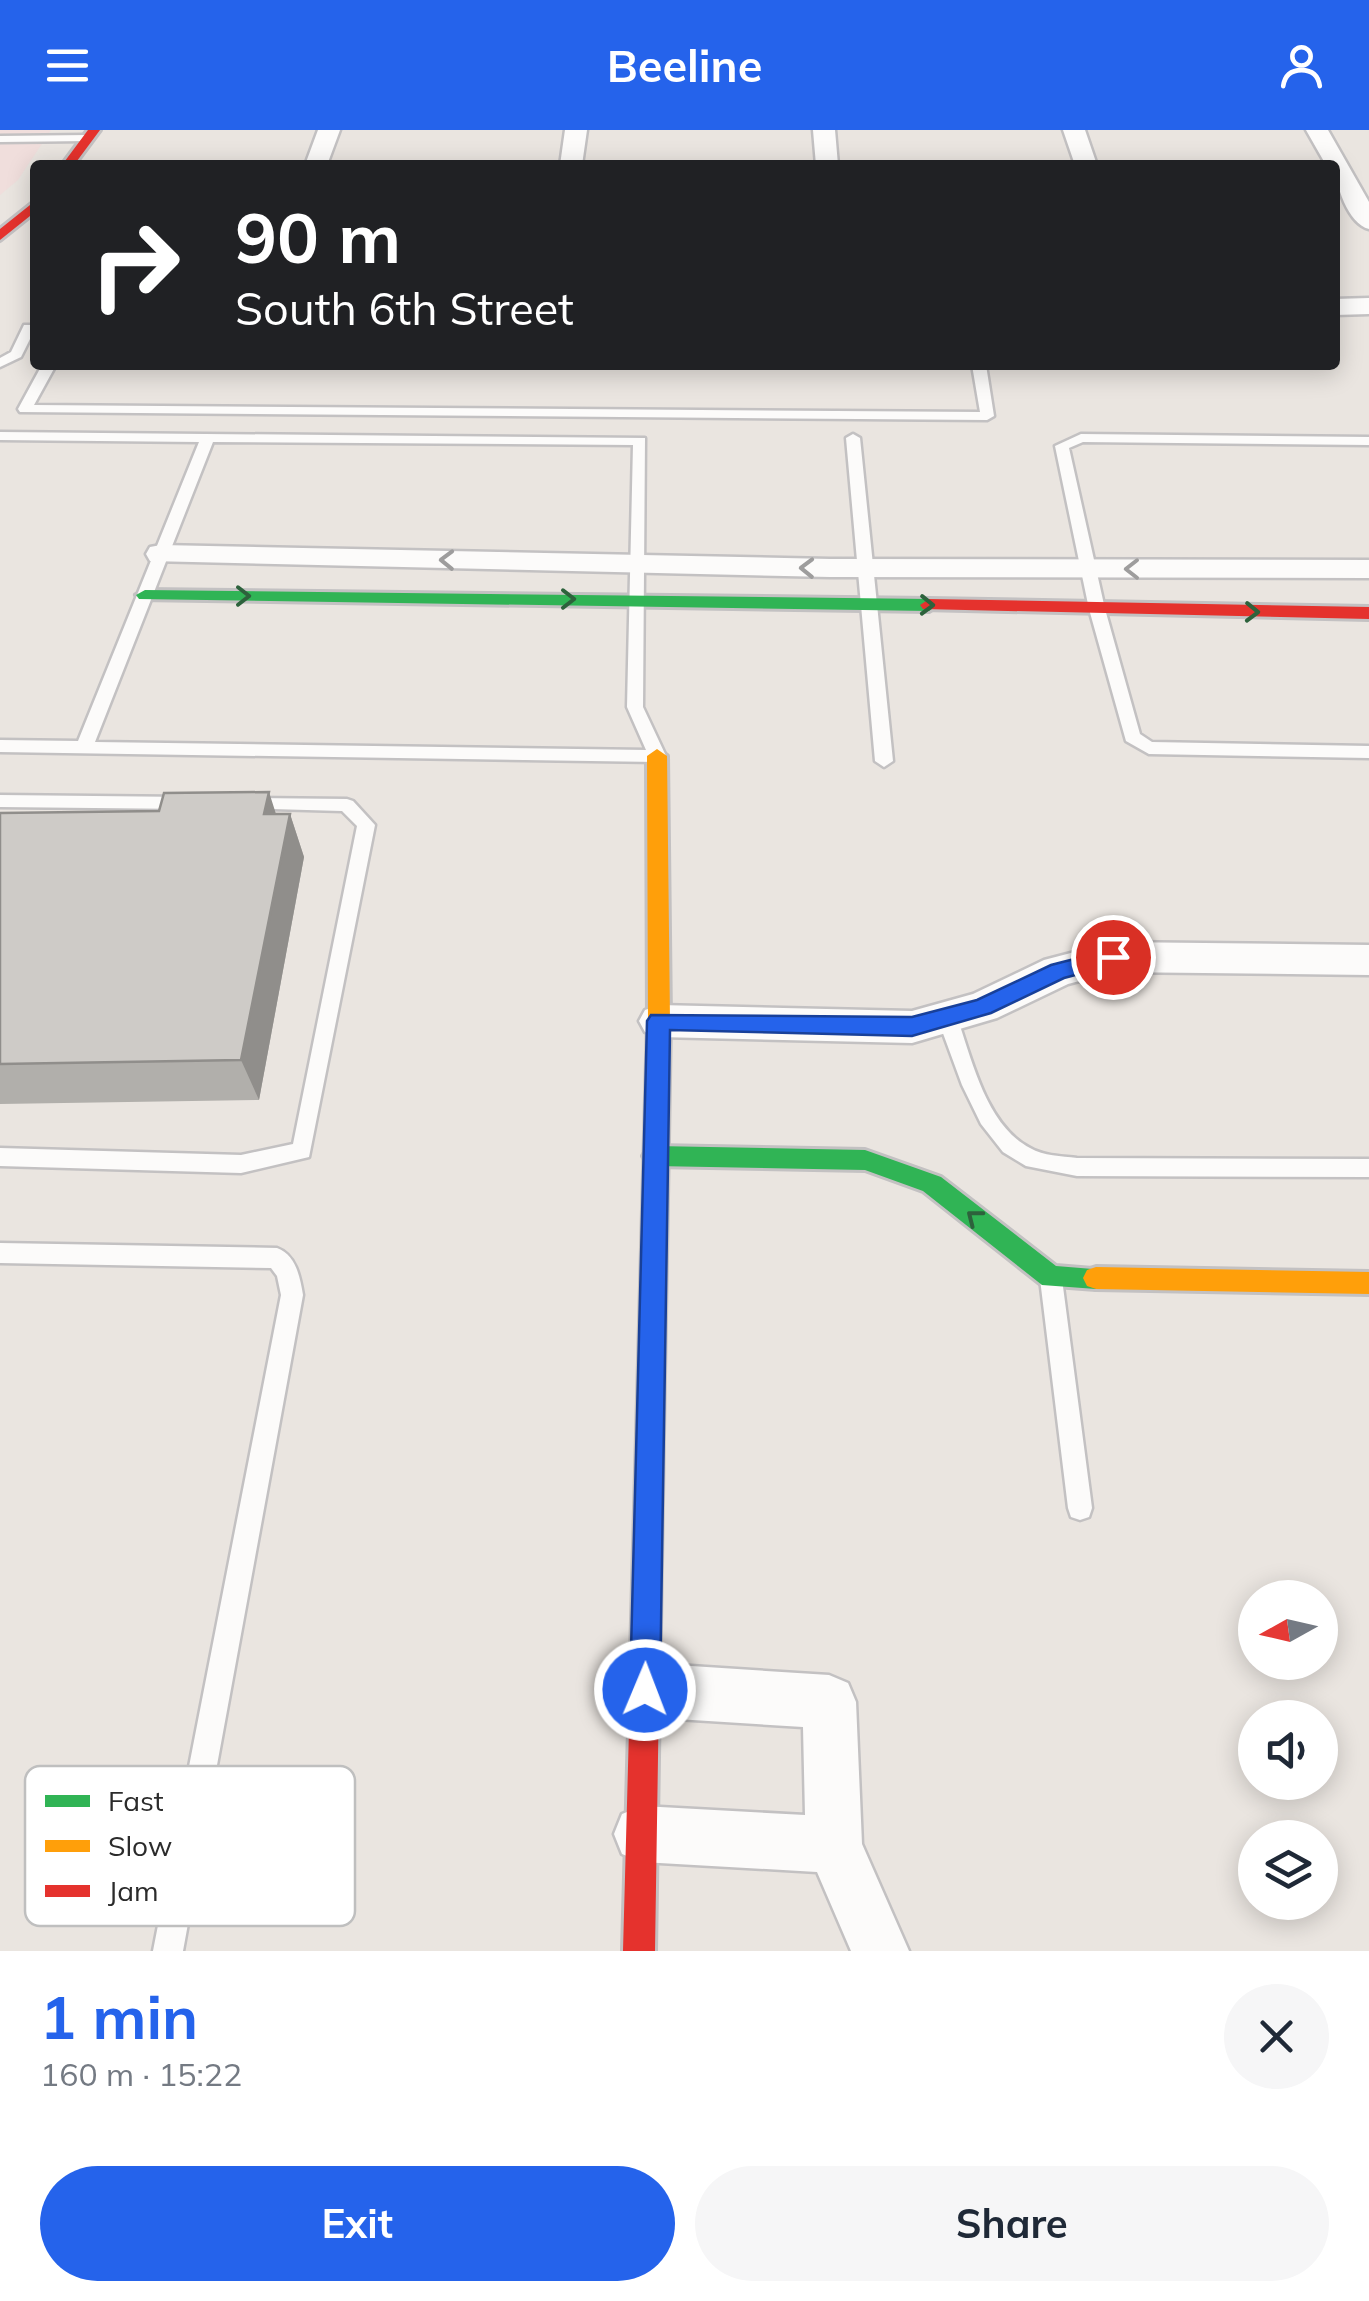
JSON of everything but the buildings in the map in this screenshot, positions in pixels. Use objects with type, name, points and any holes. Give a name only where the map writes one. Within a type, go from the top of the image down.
[{"type":"street","points":[[318,160],[329,130]]},
{"type":"street","points":[[573,160],[576,130]]},
{"type":"street","points":[[824,130],[826,160]]},
{"type":"street","points":[[1074,130],[1084,160]]},
{"type":"street","points":[[1316,130],[1333,160]]},
{"type":"street","points":[[72,160],[91,134]]},
{"type":"street","points":[[1340,172],[1369,222]]},
{"type":"street","points":[[0,236],[30,209]]},
{"type":"street","points":[[1340,306],[1369,306]]},
{"type":"street","points":[[161,554],[863,568],[1369,569]]},
{"type":"street","points":[[145,595],[636,599],[1369,613]]},
{"type":"street","points":[[639,1951],[659,1021],[657,756]]},
{"type":"street","points":[[659,1021],[912,1026],[983,1007],[1058,971],[1113,957],[1369,960]]},
{"type":"street","points":[[655,1156],[865,1160],[932,1184],[1051,1277],[1369,1282]]},
{"type":"street","points":[[645,1690],[829,1702],[834,1844],[880,1951]]},
{"type":"street","points":[[642,1834],[834,1844]]},
{"type":"lane","points":[[1,134],[91,134]]},
{"type":"lane","points":[[0,363],[16,354],[29,328]]},
{"type":"lane","points":[[47,370],[25,409],[987,416],[980,370]]},
{"type":"lane","points":[[0,436],[640,441],[635,707],[657,756],[0,746]]},
{"type":"lane","points":[[84,747],[208,437]]},
{"type":"lane","points":[[853,438],[884,761]]},
{"type":"lane","points":[[1369,441],[1067,441],[1062,446],[1097,609],[1132,737],[1149,748],[1369,752]]},
{"type":"lane","points":[[0,801],[347,806],[366,824],[302,1151],[241,1164],[0,1157]]},
{"type":"lane","points":[[947,1017],[969,1076],[991,1118],[1011,1147],[1042,1164],[1078,1168],[1369,1168]]},
{"type":"lane","points":[[0,1253],[277,1258],[288,1273],[292,1295],[203,1766]]},
{"type":"lane","points":[[1051,1277],[1080,1508]]},
{"type":"lane","points":[[168,1951],[173,1926]]},
{"type":"shaded area","points":[[0,130],[51,130],[18,180],[0,195]]},
{"type":"traffic: fast","points":[[145,595],[929,605]]},
{"type":"traffic: fast","points":[[655,1156],[865,1160],[932,1184],[1051,1277],[1096,1278]]},
{"type":"traffic: slow","points":[[650,1435],[659,1021],[657,756]]},
{"type":"traffic: slow","points":[[1096,1278],[1369,1283]]},
{"type":"traffic: jam","points":[[72,160],[94,130]]},
{"type":"traffic: jam","points":[[0,236],[30,209]]},
{"type":"traffic: jam","points":[[929,605],[1369,613]]},
{"type":"traffic: jam","points":[[639,1951],[650,1435]]},
{"type":"route","points":[[645,1690],[659,1021],[912,1026],[983,1007],[1058,971],[1113,957]]}]
